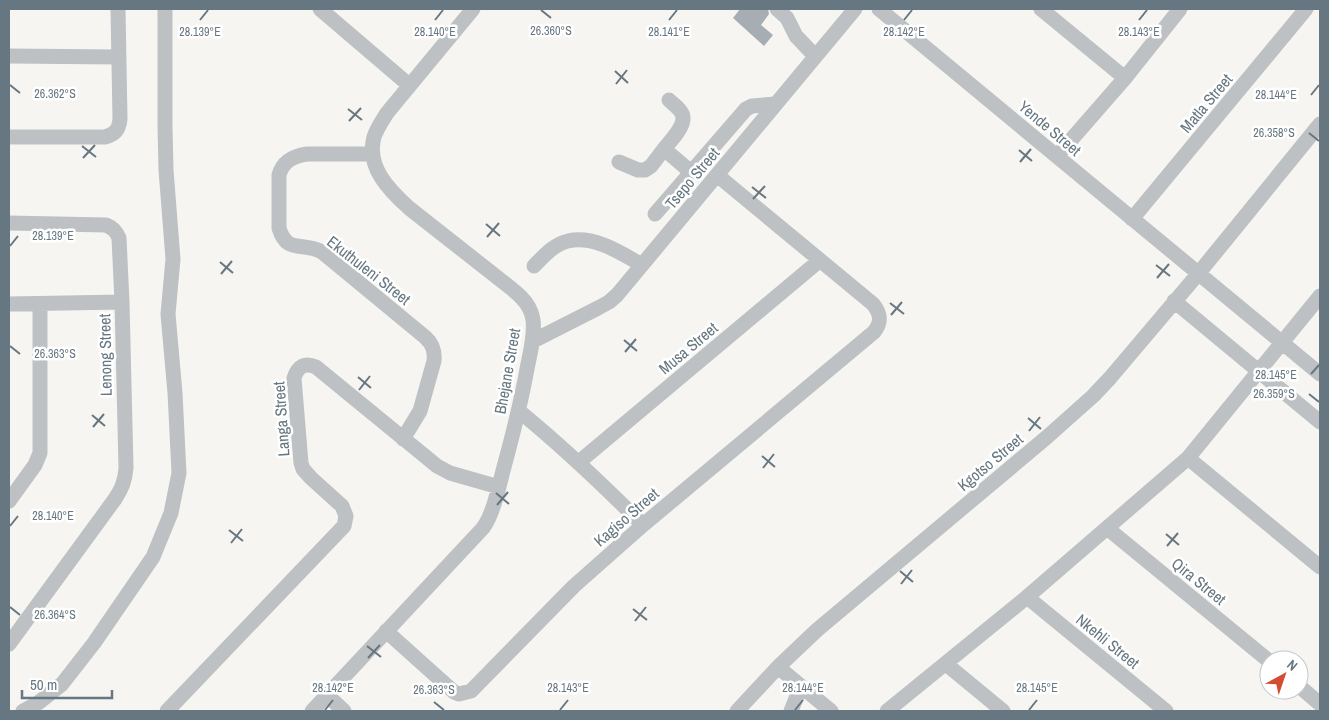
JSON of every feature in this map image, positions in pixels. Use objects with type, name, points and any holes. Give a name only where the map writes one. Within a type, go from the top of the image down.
[{"type":"street","points":[[9,137],[105,137],[112,135],[116,131],[119,125],[118,9]]},
{"type":"street","points":[[23,711],[38,703],[62,684],[94,643],[153,557],[171,513],[179,473],[175,393],[168,314],[172,259],[165,126],[165,9]]},
{"type":"street","points":[[320,9],[409,85]]},
{"type":"street","name":"Tsepo Street","points":[[532,341],[609,302],[617,295],[855,9]]},
{"type":"street","name":"Yende Street","points":[[879,9],[1320,374]]},
{"type":"street","points":[[1041,9],[1124,78]]},
{"type":"street","points":[[1057,156],[1180,9]]},
{"type":"street","name":"Matla Street","points":[[1132,219],[1306,9]]},
{"type":"street","points":[[372,154],[377,128],[387,112],[466,11]]},
{"type":"street","points":[[786,12],[796,36],[816,56]]},
{"type":"street","points":[[9,56],[119,57]]},
{"type":"street","points":[[619,162],[638,170],[645,170],[651,166],[683,124],[684,117],[669,100]]},
{"type":"street","points":[[655,214],[746,109],[752,106],[775,104]]},
{"type":"street","name":"Kgotso Street","points":[[737,711],[816,630],[1076,412],[1110,378],[1198,274],[1320,124]]},
{"type":"street","points":[[664,149],[691,172]]},
{"type":"street","name":"Ekuthuleni Street","points":[[372,154],[307,154],[289,160],[281,169],[279,175],[279,228],[282,236],[290,244],[322,252],[425,338],[433,347],[435,356],[420,410],[403,439]]},
{"type":"street","name":"Bhejane Street","points":[[312,711],[480,533],[489,518],[519,411],[532,341],[533,320],[531,311],[522,298],[394,194],[382,180],[372,154]]},
{"type":"street","points":[[717,175],[819,261]]},
{"type":"street","name":"Lenong Street","points":[[9,223],[106,225],[112,227],[119,238],[126,468],[123,486],[116,499],[15,624],[9,644]]},
{"type":"street","points":[[534,266],[551,250],[567,241],[580,240],[597,243],[617,251],[642,265]]},
{"type":"street","name":"Kagiso Street","points":[[386,631],[454,692],[459,694],[471,691],[570,590],[643,525],[874,332],[878,327],[880,314],[874,304],[819,261]]},
{"type":"street","name":"Musa Street","points":[[579,462],[819,261]]},
{"type":"street","points":[[887,711],[1027,597],[1188,458],[1320,296]]},
{"type":"street","points":[[9,304],[122,302]]},
{"type":"street","points":[[1174,302],[1320,422]]},
{"type":"street","points":[[9,502],[35,465],[40,453],[40,304]]},
{"type":"street","name":"Langa Street","points":[[167,711],[344,526],[346,516],[342,506],[311,478],[303,469],[301,463],[294,378],[299,367],[310,364],[316,367],[403,439],[444,470],[499,487]]},
{"type":"street","points":[[519,411],[579,462],[643,525]]},
{"type":"street","points":[[1188,458],[1320,567]]},
{"type":"street","name":"Qira Street","points":[[1107,528],[1259,653]]},
{"type":"street","name":"Nkehli Street","points":[[1027,597],[1166,711]]},
{"type":"street","points":[[946,664],[1004,711]]},
{"type":"street","points":[[778,667],[831,711]]},
{"type":"street","points":[[791,711],[801,686]]},
{"type":"street","points":[[327,695],[344,711]]},
{"type":"street","points":[[1309,695],[1320,704]]},
{"type":"building","points":[[740,9],[768,9],[769,14],[761,25],[773,35],[764,46],[733,18]]}]
